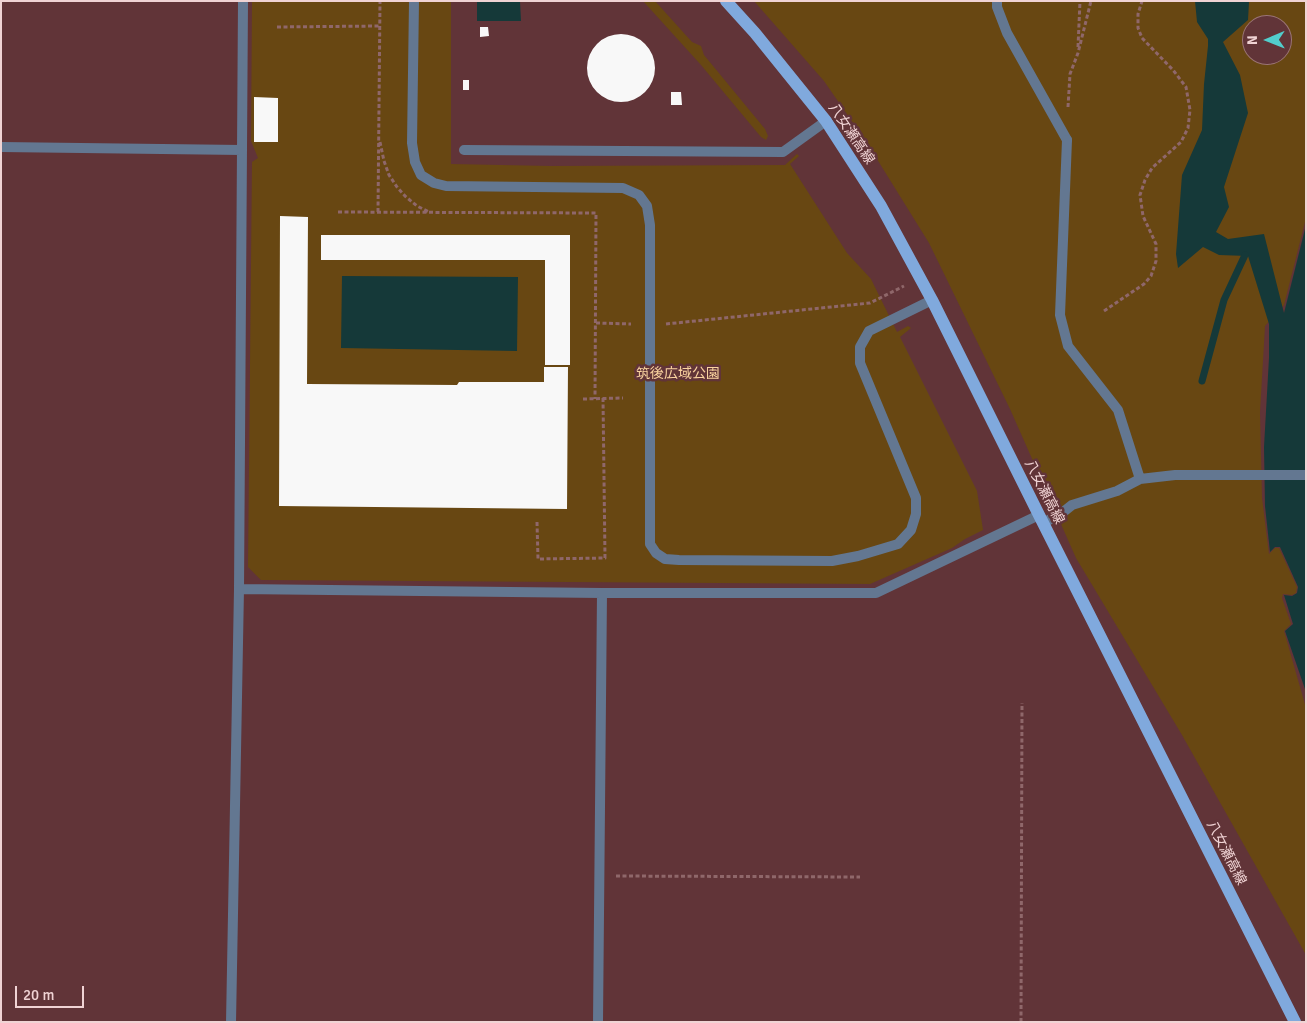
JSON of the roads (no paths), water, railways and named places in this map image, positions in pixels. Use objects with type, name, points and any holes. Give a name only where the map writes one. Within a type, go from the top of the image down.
[{"type":"main road","name":"八女瀬高線","points":[[726,1],[755,33],[826,121],[881,206],[932,300],[1295,1022]]},
{"type":"street","points":[[231,1022],[238,588],[243,1]]},
{"type":"street","points":[[414,1],[412,143],[415,162],[421,175],[434,183],[446,186],[623,188],[639,195],[647,206],[650,225],[650,544],[656,553],[665,559],[832,561],[858,556],[898,544],[911,530],[916,514],[916,498],[860,363],[860,348],[870,331],[932,300]]},
{"type":"street","points":[[997,1],[997,7],[1007,33],[1067,140],[1060,315],[1068,346],[1118,410],[1140,479]]},
{"type":"street","points":[[464,150],[782,152],[826,121]]},
{"type":"street","points":[[1,147],[242,150]]},
{"type":"street","points":[[238,588],[602,593],[876,593],[1041,519],[1062,513],[1072,506],[1117,491],[1140,479],[1175,475],[1306,474]]},
{"type":"street","points":[[598,1022],[602,593]]},
{"type":"water","points":[[477,1],[520,1],[521,21],[477,21]]},
{"type":"water","points":[[1195,1],[1249,2],[1248,15],[1242,15],[1242,25],[1223,42],[1240,75],[1248,113],[1224,187],[1229,207],[1216,232],[1228,239],[1264,234],[1284,313],[1306,225],[1306,692],[1285,631],[1293,624],[1284,595],[1292,596],[1297,593],[1298,587],[1280,547],[1275,547],[1270,552],[1265,506],[1264,447],[1269,324],[1248,256],[1219,255],[1203,247],[1178,268],[1176,254],[1182,175],[1202,130],[1208,39],[1197,22]]},
{"type":"water","points":[[342,276],[518,277],[517,351],[341,348]]},
{"type":"waterway","points":[[1202,381],[1224,300],[1245,255]]},
{"type":"park label","name":"筑後広域公園","points":[[678,374]]}]
